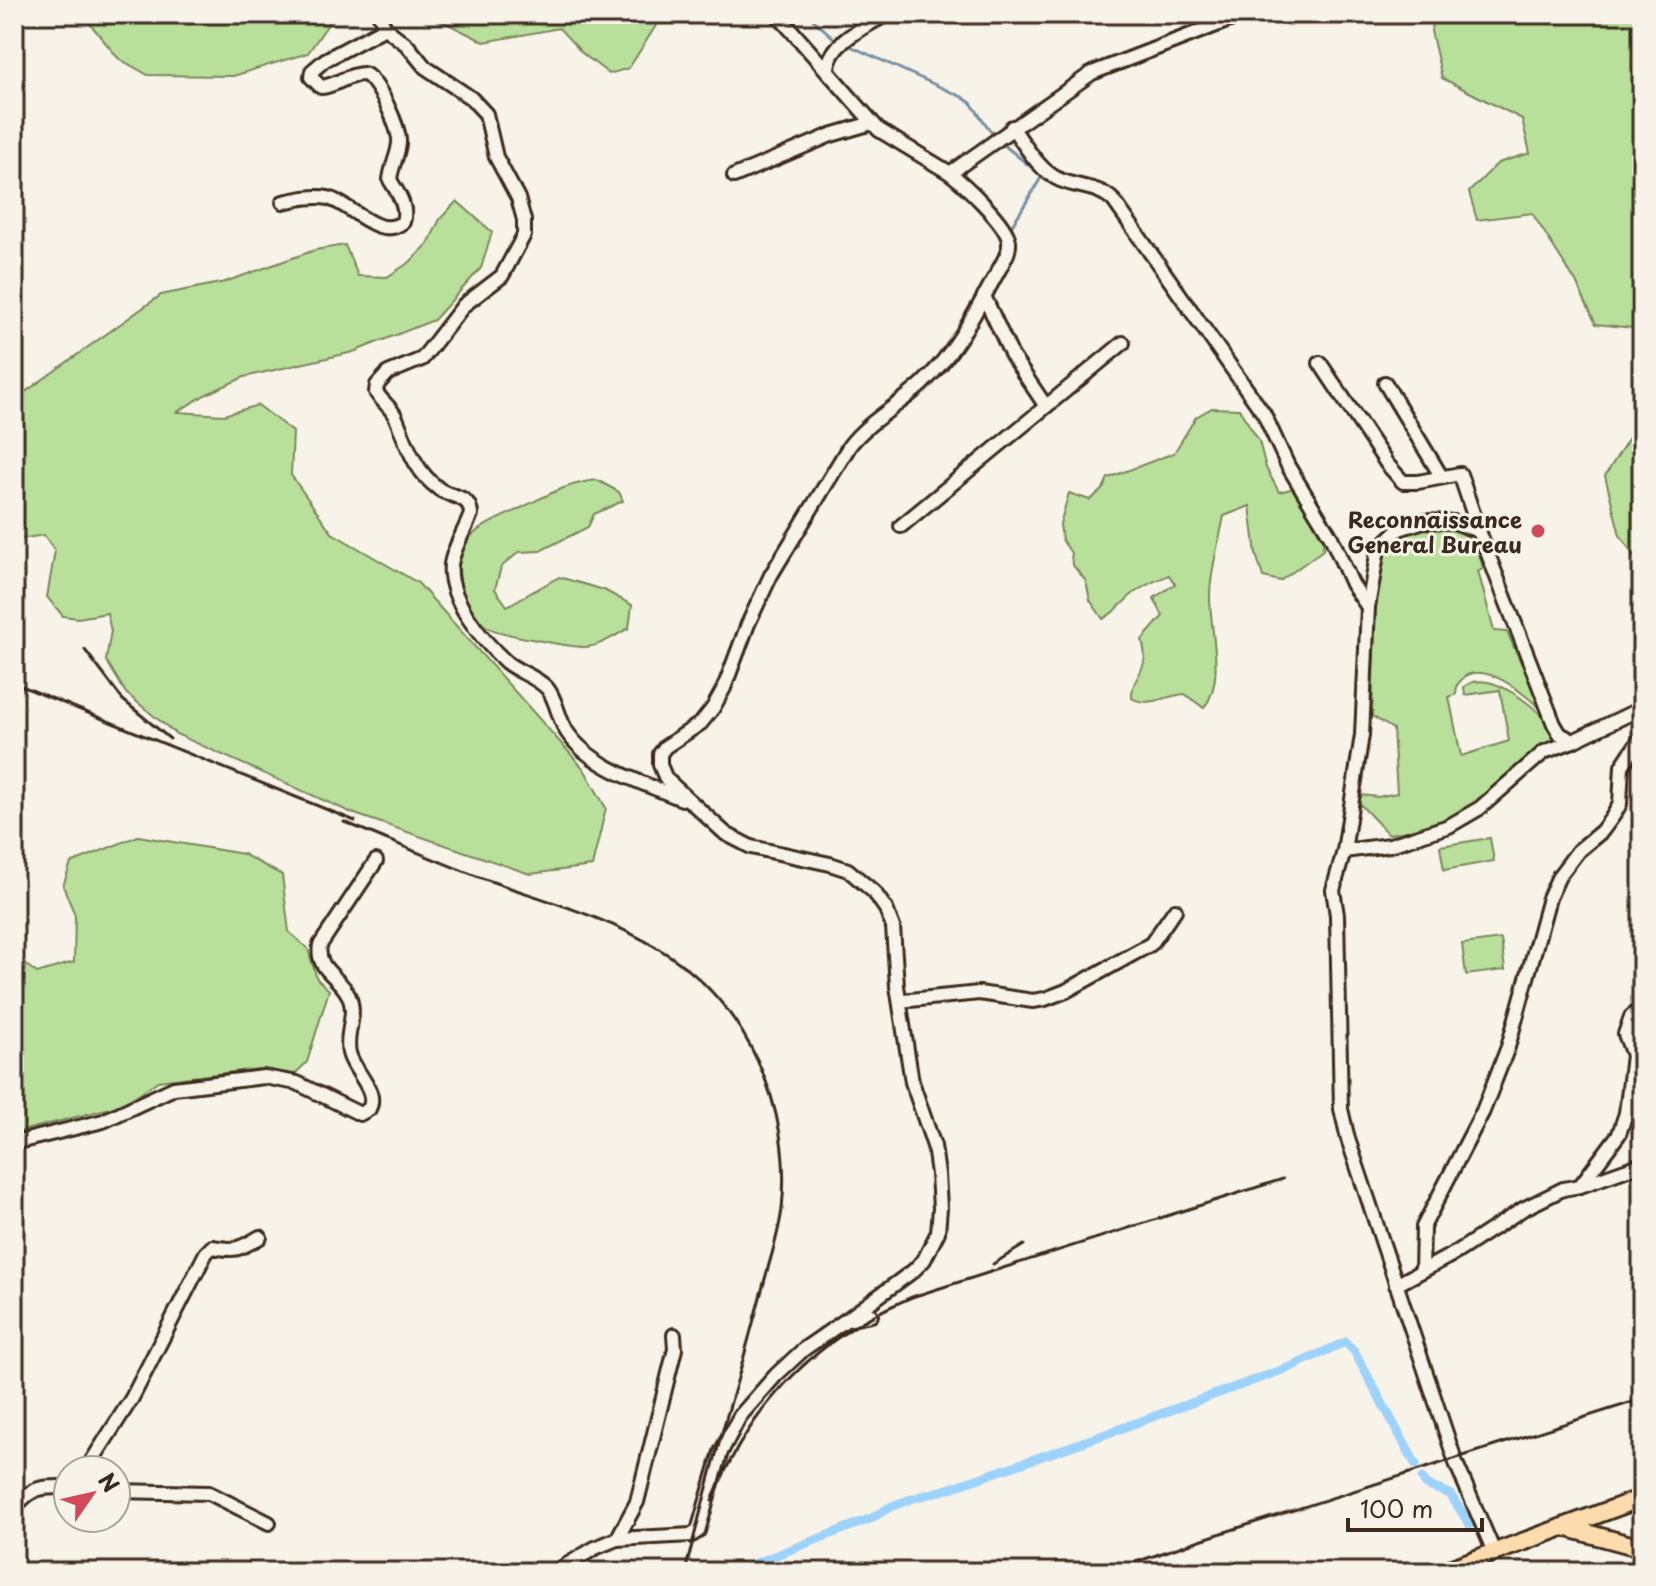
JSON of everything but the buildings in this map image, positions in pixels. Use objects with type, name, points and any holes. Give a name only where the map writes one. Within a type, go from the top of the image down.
[{"type":"main road","points":[[1449,1571],[1642,1498]]},
{"type":"main road","points":[[1564,1527],[1642,1548]]},
{"type":"street","points":[[379,14],[385,28],[407,45],[435,77],[479,105],[489,122],[496,157],[518,198],[524,220],[524,235],[502,276],[464,305],[422,359],[388,373],[377,385],[376,392],[395,416],[415,463],[428,480],[442,491],[466,500],[471,506],[471,514],[452,562],[450,580],[454,594],[492,648],[509,664],[547,689],[560,721],[580,747],[619,774],[688,801]]},
{"type":"street","points":[[555,1572],[617,1539],[692,1535],[698,1531],[721,1452],[740,1416],[804,1349],[913,1271],[924,1260],[938,1232],[940,1208],[934,1146],[912,1082],[894,963],[893,927],[886,909],[861,879],[848,870],[751,847],[726,834],[666,779],[660,765],[660,754],[668,744],[701,723],[713,708],[771,575],[850,445],[934,372],[954,346],[1008,252],[1006,234],[999,221],[950,173],[893,140],[872,123],[777,14]]},
{"type":"street","points":[[828,72],[828,65],[843,43],[887,14]]},
{"type":"street","points":[[950,173],[1092,73],[1245,14]]},
{"type":"street","points":[[283,202],[327,198],[347,206],[375,225],[387,228],[403,222],[406,214],[390,180],[399,132],[377,84],[368,75],[361,74],[321,87],[311,77],[312,71],[325,60],[385,28]]},
{"type":"street","points":[[734,176],[831,135],[872,123]]},
{"type":"street","points":[[1012,127],[1041,166],[1058,179],[1105,192],[1114,201],[1264,414],[1288,466],[1331,537],[1352,584],[1368,607]]},
{"type":"street","points":[[984,296],[1012,356],[1045,405]]},
{"type":"street","points":[[901,526],[1123,343]]},
{"type":"street","points":[[1320,363],[1403,482],[1460,474],[1554,724],[1560,734],[1573,741]]},
{"type":"street","points":[[1385,383],[1441,476]]},
{"type":"street","points":[[1479,531],[1454,522],[1424,521],[1399,529],[1378,549],[1368,607],[1362,735],[1344,851],[1333,890],[1337,915],[1341,1109],[1348,1139],[1456,1463],[1494,1552]]},
{"type":"street","points":[[1344,851],[1390,845],[1449,826],[1480,808],[1544,752],[1642,708]]},
{"type":"street","points":[[1422,1271],[1423,1227],[1483,1111],[1508,1047],[1549,898],[1559,876],[1578,851],[1602,831],[1620,804],[1622,766],[1642,736]]},
{"type":"street","points":[[14,1143],[103,1121],[174,1088],[264,1077],[297,1083],[360,1114],[369,1109],[373,1100],[349,1056],[352,1004],[348,994],[320,962],[318,955],[320,945],[376,861]]},
{"type":"street","points":[[900,1001],[979,993],[1033,1001],[1045,999],[1066,991],[1151,944],[1175,910]]},
{"type":"street","points":[[1580,1186],[1619,1134],[1626,1113],[1633,1055],[1625,1034],[1631,1017],[1642,1008]]},
{"type":"street","points":[[1396,1285],[1457,1252],[1523,1209],[1563,1189],[1642,1164]]},
{"type":"street","points":[[96,1454],[132,1398],[206,1253],[212,1247],[237,1250],[260,1237]]},
{"type":"street","points":[[846,1320],[871,1315]]},
{"type":"street","points":[[617,1539],[637,1502],[675,1349],[674,1335]]},
{"type":"street","points":[[14,1508],[29,1491],[52,1486]]},
{"type":"street","points":[[132,1491],[209,1493],[269,1523]]},
{"type":"green space","points":[[82,14],[335,14],[308,53],[233,76],[148,75],[118,58]]},
{"type":"green space","points":[[428,14],[707,15],[657,24],[629,68],[609,74],[582,53],[559,28],[484,42]]},
{"type":"green space","points":[[1433,14],[1642,14],[1642,329],[1596,324],[1576,282],[1532,213],[1477,220],[1469,192],[1498,163],[1530,153],[1522,119],[1442,78],[1431,31]]},
{"type":"green space","points":[[457,201],[492,232],[481,268],[434,320],[353,352],[244,377],[177,412],[224,415],[258,405],[293,432],[291,475],[332,533],[418,583],[584,769],[606,808],[592,866],[530,874],[352,813],[176,734],[126,693],[106,660],[111,631],[107,613],[78,618],[63,616],[47,597],[55,551],[44,535],[14,540],[14,400],[161,295],[225,282],[315,250],[345,245],[358,276],[387,277],[410,262],[428,244],[440,219]]},
{"type":"green space","points":[[1212,408],[1239,409],[1259,441],[1266,468],[1279,492],[1295,488],[1324,533],[1323,550],[1280,581],[1263,577],[1256,554],[1250,506],[1224,516],[1210,587],[1216,669],[1211,696],[1204,708],[1185,694],[1138,701],[1132,698],[1145,659],[1142,640],[1163,616],[1154,598],[1175,584],[1169,575],[1151,583],[1103,619],[1090,600],[1086,581],[1072,564],[1071,553],[1062,540],[1060,524],[1069,493],[1090,500],[1103,489],[1108,478],[1174,453],[1196,417]]},
{"type":"green space","points":[[1642,427],[1642,568],[1620,535],[1605,476],[1630,436]]},
{"type":"green space","points":[[597,480],[619,492],[623,501],[594,514],[588,527],[540,551],[519,552],[501,567],[495,589],[507,606],[559,577],[604,590],[632,605],[629,628],[601,643],[584,647],[506,634],[480,621],[465,599],[459,572],[463,547],[470,537],[492,522],[556,491]]},
{"type":"green space","points":[[1431,524],[1451,527],[1477,543],[1483,569],[1478,571],[1494,631],[1507,632],[1543,711],[1508,683],[1487,674],[1467,675],[1457,685],[1456,694],[1449,697],[1461,756],[1509,741],[1500,690],[1465,695],[1464,687],[1473,682],[1496,684],[1519,697],[1546,720],[1559,742],[1525,761],[1486,797],[1455,817],[1434,825],[1388,834],[1358,802],[1362,795],[1378,797],[1397,793],[1393,729],[1372,716],[1376,588],[1381,554],[1398,534]]},
{"type":"green space","points":[[138,836],[243,854],[282,875],[289,932],[308,949],[317,979],[329,990],[307,1062],[295,1074],[258,1069],[158,1081],[122,1105],[14,1133],[14,956],[37,973],[74,962],[75,915],[63,886],[71,863]]},
{"type":"green space","points":[[1490,838],[1494,861],[1444,870],[1440,846]]},
{"type":"green space","points":[[1501,939],[1505,970],[1466,975],[1462,944]]},
{"type":"waterway","points":[[807,14],[837,41]]},
{"type":"waterway","points":[[848,45],[962,97],[971,103],[994,136]]},
{"type":"waterway","points":[[999,141],[1042,176],[1010,229]]},
{"type":"waterway","points":[[997,262],[1004,239]]},
{"type":"waterway","points":[[733,1572],[872,1518],[911,1499],[1100,1436],[1293,1366],[1345,1342],[1354,1351],[1416,1465]]},
{"type":"waterway","points":[[1422,1478],[1426,1485],[1450,1494],[1470,1525]]},
{"type":"railway","points":[[85,650],[123,700],[170,739]]},
{"type":"railway","points":[[14,683],[355,821]]},
{"type":"railway","points":[[344,822],[462,870],[594,917],[659,949],[690,971],[717,998],[758,1061],[780,1133],[782,1209],[685,1572]]},
{"type":"railway","points":[[712,1501],[746,1434],[790,1378],[846,1332],[877,1313],[912,1297],[1283,1179]]},
{"type":"railway","points":[[993,1264],[1024,1245]]},
{"type":"railway","points":[[1107,1572],[1642,1399]]},
{"type":"place","name":"Reconnaissance General Bureau","points":[[1538,531]]}]
